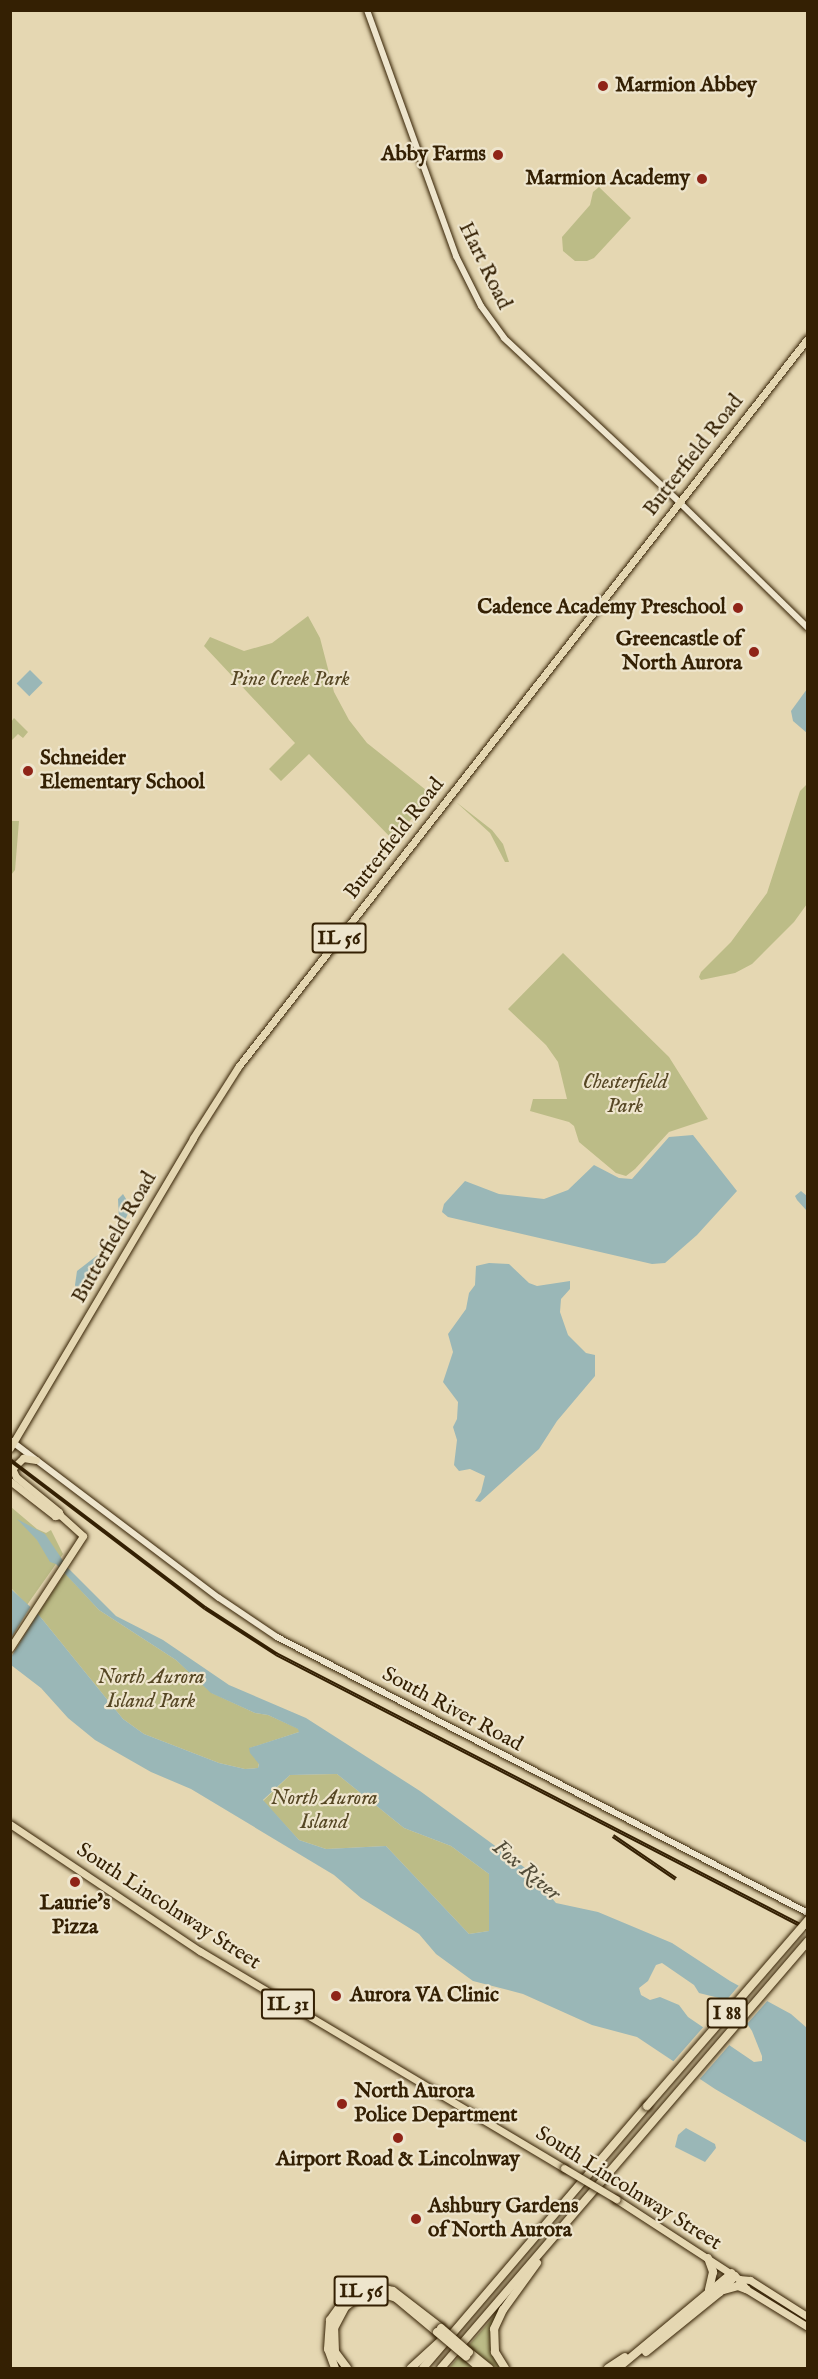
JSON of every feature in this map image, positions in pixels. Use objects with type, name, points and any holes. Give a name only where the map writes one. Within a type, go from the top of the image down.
[{"type":"highway","name":"I 88","points":[[423,2368],[807,1920]]},
{"type":"highway","name":"I 88","points":[[441,2368],[807,1941]]},
{"type":"highway","points":[[505,2368],[495,2352],[494,2329],[503,2310],[550,2240]]},
{"type":"highway","points":[[707,2294],[713,2280],[708,2258]]},
{"type":"highway","points":[[626,2368],[720,2292],[735,2276]]},
{"type":"highway","points":[[618,2368],[707,2294],[735,2276]]},
{"type":"highway","points":[[720,2292],[738,2286],[746,2289]]},
{"type":"highway","name":"IL 56","points":[[335,2368],[328,2349],[330,2320],[345,2299],[357,2292],[380,2288],[393,2290],[405,2297],[467,2354],[489,2368]]},
{"type":"highway","points":[[347,2368],[335,2352],[334,2328],[338,2317],[356,2299],[371,2294],[384,2294],[396,2298],[439,2330]]},
{"type":"highway","points":[[608,2368],[670,2325]]},
{"type":"highway","points":[[411,2368],[458,2327]]},
{"type":"highway","points":[[467,2354],[480,2368]]},
{"type":"main road","name":"Hart Road","points":[[367,10],[456,256],[481,306],[504,338],[657,480],[807,628]]},
{"type":"main road","name":"Butterfield Road","points":[[12,1443],[193,1138],[238,1067],[807,338]]},
{"type":"main road","name":"South River Road","points":[[12,1443],[219,1598],[299,1650],[806,1912]]},
{"type":"main road","points":[[10,1648],[83,1536],[59,1512],[20,1480],[11,1467],[23,1458],[36,1460]]},
{"type":"main road","points":[[10,1481],[55,1516],[60,1515]]},
{"type":"main road","name":"South Lincolnway Street","points":[[10,1824],[200,1951],[616,2199],[735,2276],[746,2289],[807,2327]]},
{"type":"main road","name":"South Lincolnway Street","points":[[735,2276],[750,2280],[807,2317]]},
{"type":"green space","points":[[599,187],[631,218],[594,258],[587,261],[575,261],[563,251],[562,237],[590,205],[593,192]]},
{"type":"green space","name":"Pine Creek Park","points":[[308,616],[320,638],[334,692],[349,720],[367,743],[431,794],[394,841],[309,754],[281,781],[269,769],[295,743],[204,646],[210,637],[244,651],[272,643]]},
{"type":"green space","points":[[14,718],[28,732],[23,738],[18,734],[12,740],[11,722]]},
{"type":"green space","points":[[807,784],[807,904],[794,922],[752,964],[735,973],[701,980],[699,977],[701,972],[731,942],[767,893],[800,791]]},
{"type":"green space","points":[[456,802],[492,830],[503,844],[509,862],[505,862],[490,833]]},
{"type":"green space","points":[[11,821],[19,821],[15,870],[11,875]]},
{"type":"green space","name":"Chesterfield Park","points":[[563,953],[669,1057],[708,1119],[669,1132],[626,1176],[616,1173],[579,1142],[574,1126],[569,1122],[530,1111],[533,1099],[567,1099],[558,1062],[546,1045],[508,1009]]},
{"type":"green space","points":[[11,1507],[37,1529],[46,1533],[51,1530],[63,1554],[27,1605],[11,1588]]},
{"type":"green space","name":"North Aurora Island Park","points":[[65,1573],[99,1610],[176,1660],[212,1693],[255,1713],[268,1715],[299,1729],[299,1732],[250,1748],[259,1763],[258,1768],[245,1769],[219,1763],[144,1734],[123,1719],[38,1614]]},
{"type":"green space","name":"North Aurora Island","points":[[337,1774],[404,1828],[451,1846],[489,1874],[489,1931],[469,1934],[386,1846],[326,1849],[299,1840],[263,1801],[290,1775]]},
{"type":"green space","points":[[497,2313],[490,2343],[493,2357],[501,2368],[496,2368],[477,2353],[468,2364],[473,2368],[449,2368]]},
{"type":"water","points":[[30,670],[43,683],[29,696],[17,683]]},
{"type":"water","points":[[807,689],[807,733],[793,721],[791,711]]},
{"type":"water","points":[[693,1135],[737,1191],[697,1235],[665,1263],[652,1264],[448,1217],[442,1212],[444,1204],[465,1181],[499,1194],[544,1199],[568,1190],[594,1165],[619,1178],[632,1179],[669,1137]]},
{"type":"water","points":[[801,1191],[807,1196],[807,1211],[795,1196]]},
{"type":"water","points":[[123,1194],[131,1207],[121,1229],[112,1240],[109,1238],[119,1221],[118,1199]]},
{"type":"water","points":[[99,1254],[104,1258],[102,1266],[90,1289],[79,1296],[75,1285],[77,1271]]},
{"type":"water","points":[[489,1263],[509,1264],[529,1283],[537,1286],[570,1281],[570,1289],[561,1299],[560,1312],[568,1335],[586,1353],[595,1355],[595,1376],[557,1421],[539,1449],[480,1502],[475,1501],[481,1492],[485,1476],[470,1469],[459,1471],[454,1465],[457,1440],[453,1427],[457,1419],[458,1402],[443,1382],[453,1352],[448,1334],[466,1309],[469,1293],[475,1285],[476,1266]]},
{"type":"water","name":"Fox River","points":[[17,1519],[45,1534],[68,1568],[116,1616],[163,1640],[229,1685],[306,1718],[420,1791],[528,1870],[556,1903],[598,1912],[672,1943],[730,1981],[791,2014],[807,2028],[807,2143],[715,2089],[637,2037],[592,2025],[523,1994],[473,1981],[436,1954],[419,1934],[361,1898],[334,1875],[191,1789],[151,1772],[95,1740],[68,1718],[41,1688],[11,1665],[10,1588],[38,1614],[123,1719],[144,1734],[219,1763],[245,1769],[258,1768],[259,1764],[250,1753],[249,1748],[299,1732],[298,1729],[268,1715],[255,1713],[211,1693],[176,1660],[99,1610],[56,1564],[50,1562],[37,1540]],"holes":[[[337,1774],[404,1828],[451,1846],[489,1874],[489,1931],[469,1934],[386,1846],[326,1849],[299,1840],[263,1800],[290,1775]],[[662,1963],[694,1985],[699,1993],[723,1999],[740,2013],[752,2031],[762,2061],[754,2062],[688,2017],[679,2005],[660,1997],[650,2000],[641,1995],[639,1988],[648,1981],[656,1965]]]},
{"type":"water","points":[[686,2128],[715,2144],[716,2148],[705,2162],[675,2147],[678,2135]]},
{"type":"pier","points":[[31,1606],[39,1612],[11,1657],[11,1638]]},
{"type":"pier","points":[[741,1983],[769,1999],[746,2025],[724,2003]]},
{"type":"pier","points":[[706,2024],[732,2042],[698,2081],[671,2064]]},
{"type":"railway","points":[[10,1460],[205,1608],[276,1654],[808,1929]]},
{"type":"railway","points":[[613,1836],[676,1879]]},
{"type":"place","name":"Marmion Abbey","points":[[603,86]]},
{"type":"place","name":"Abby Farms","points":[[498,155]]},
{"type":"place","name":"Marmion Academy","points":[[702,179]]},
{"type":"place","name":"Cadence Academy Preschool","points":[[738,608]]},
{"type":"place","name":"Greencastle of North Aurora","points":[[754,652]]},
{"type":"place","name":"Schneider Elementary School","points":[[28,771]]},
{"type":"place","name":"Laurie's Pizza","points":[[75,1882]]},
{"type":"place","name":"Aurora VA Clinic","points":[[336,1996]]},
{"type":"place","name":"North Aurora Police Department","points":[[342,2104]]},
{"type":"place","name":"Airport Road & Lincolnway","points":[[398,2138]]},
{"type":"place","name":"Ashbury Gardens of North Aurora","points":[[416,2219]]}]
